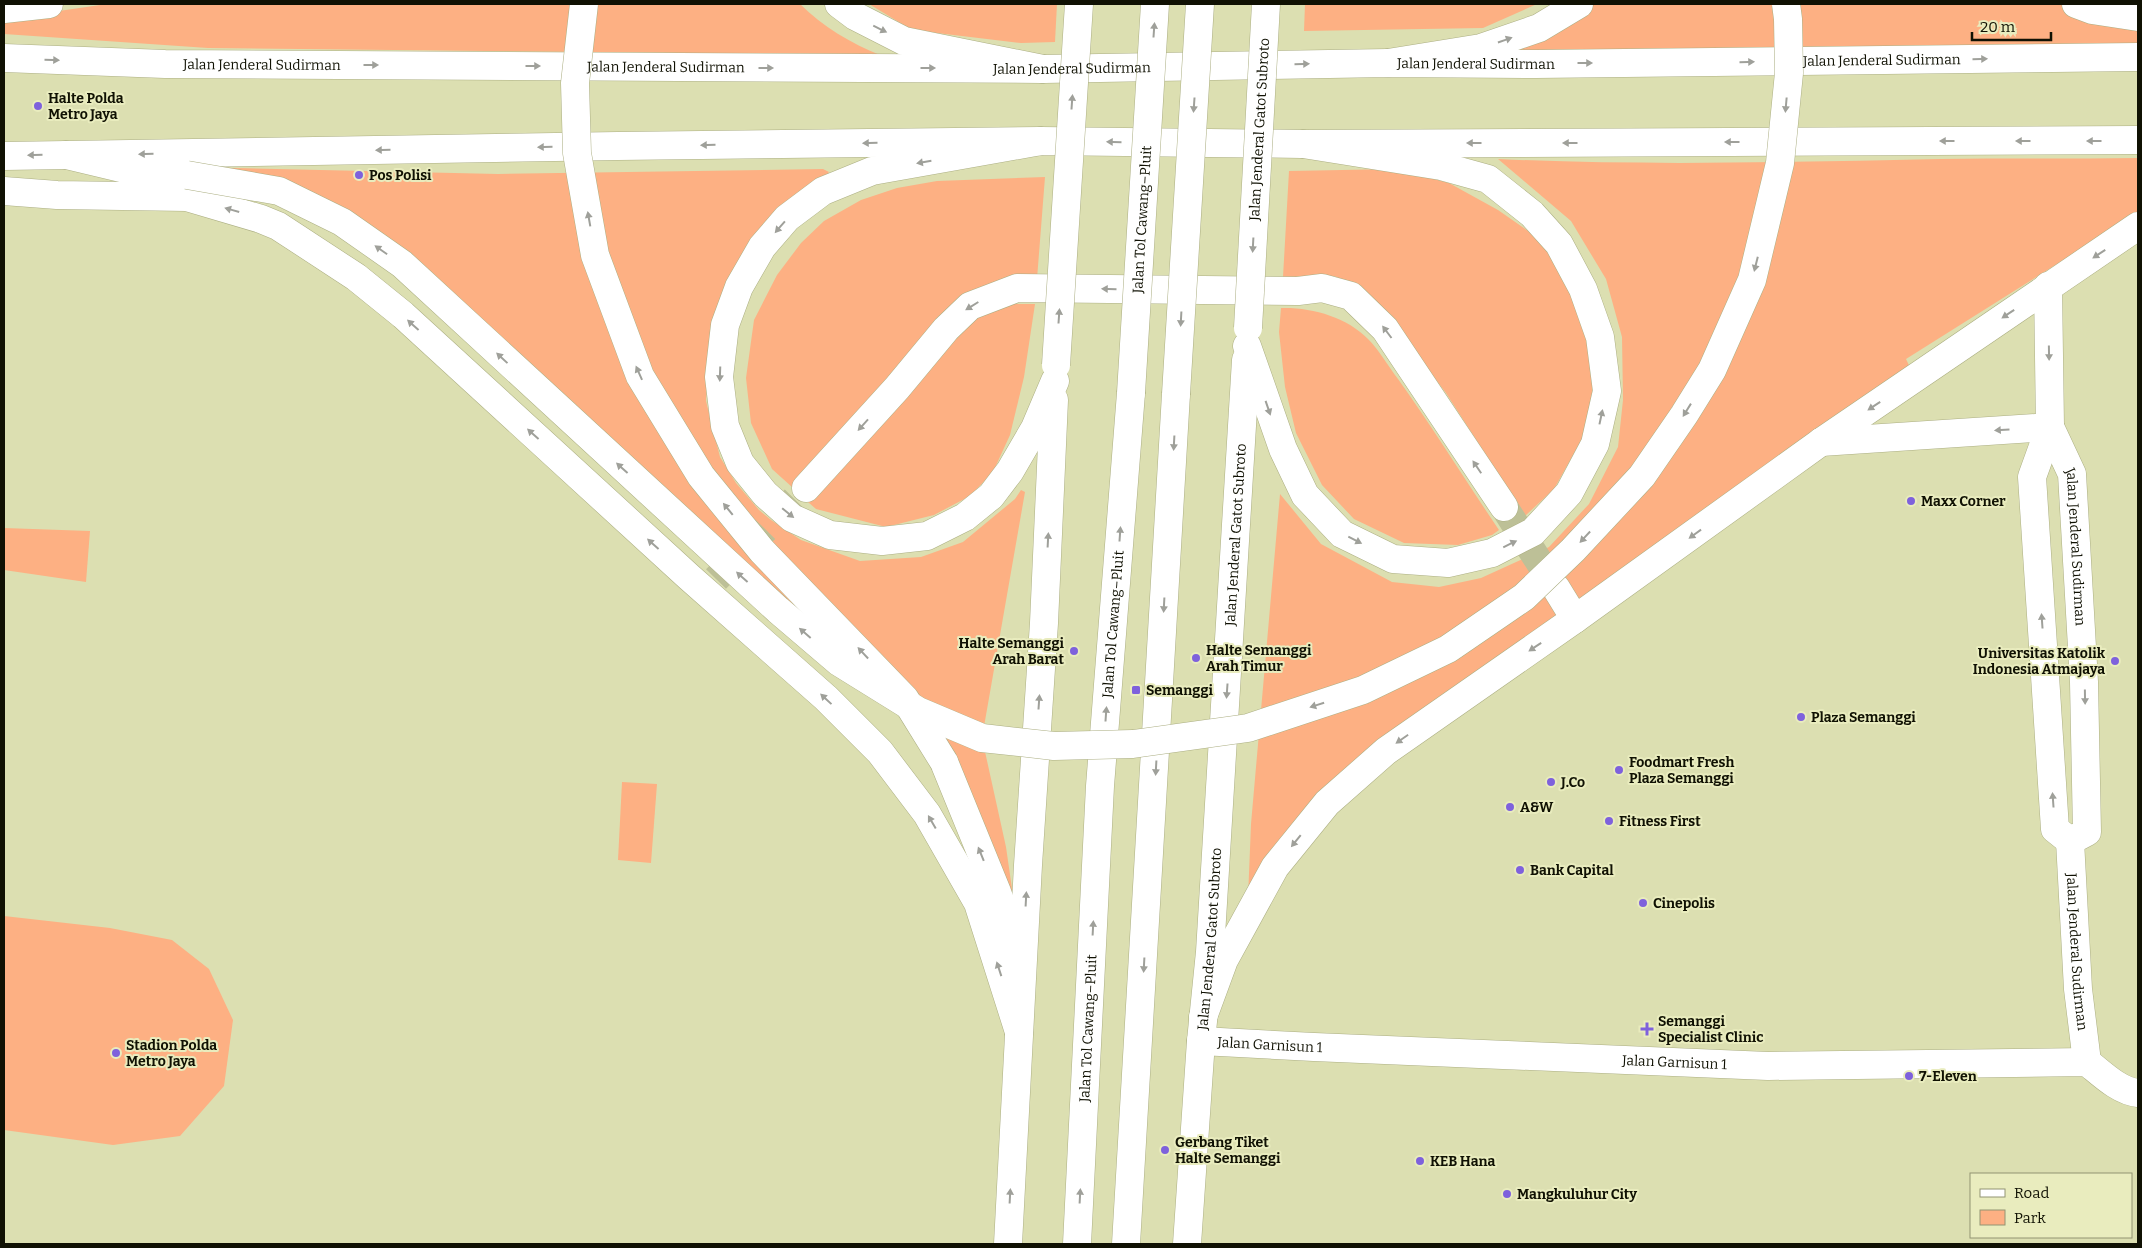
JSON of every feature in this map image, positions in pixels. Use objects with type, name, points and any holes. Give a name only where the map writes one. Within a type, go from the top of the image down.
[{"type":"main road","points":[[4,8],[49,4]]},
{"type":"main road","points":[[584,4],[575,83],[577,153],[596,255],[640,376],[701,476],[762,551],[905,699],[944,762],[1023,965]]},
{"type":"main road","points":[[839,4],[854,16],[904,41],[1043,69]]},
{"type":"main road","points":[[1008,1244],[1028,865],[1044,623],[1055,373],[1079,4]]},
{"type":"main road","name":"Jalan Tol Cawang–Pluit","points":[[1077,1244],[1100,786],[1131,393],[1156,4]]},
{"type":"main road","points":[[1126,1244],[1200,4]]},
{"type":"main road","name":"Jalan Jenderal Gatot Subroto","points":[[1187,1244],[1201,1039],[1212,922],[1266,4]]},
{"type":"main road","points":[[1388,63],[1481,48],[1539,28],[1580,4]]},
{"type":"main road","points":[[66,155],[132,171],[187,175],[279,191],[342,222],[402,264],[778,610],[839,662],[918,711],[982,738],[1054,746],[1133,744],[1248,728],[1363,690],[1448,649],[1524,597],[1573,550],[1642,476],[1712,370],[1752,280],[1780,163],[1788,73],[1788,19],[1786,4]]},
{"type":"main road","points":[[2076,4],[2092,10],[2138,17]]},
{"type":"main road","name":"Jalan Jenderal Sudirman","points":[[4,58],[175,64],[1043,69],[1388,63],[1556,64],[2138,57]]},
{"type":"main road","points":[[4,156],[1041,141],[1303,144],[2138,140]]},
{"type":"main road","points":[[1041,141],[872,171],[823,191],[788,218],[762,247],[739,287],[724,325],[719,376],[725,426],[740,463],[765,494],[792,518],[830,535],[882,541],[927,536],[965,518],[991,496],[1010,471],[1035,428],[1055,373]]},
{"type":"main road","points":[[1247,337],[1283,449],[1305,495],[1342,534],[1393,559],[1448,563],[1492,553],[1533,532],[1569,494],[1596,444],[1607,391],[1600,337],[1583,289],[1563,252],[1532,214],[1488,179],[1441,166],[1303,144]]},
{"type":"main road","points":[[56,195],[132,171]]},
{"type":"main road","points":[[4,191],[56,195],[187,197],[278,226],[356,277],[403,315],[689,577],[826,698],[880,752],[927,814],[978,903],[1019,1032]]},
{"type":"main road","points":[[1172,1244],[1181,1162],[1201,1039],[1224,960],[1275,867],[1327,804],[1386,751],[1575,619],[1821,442],[2048,286],[2104,251],[2138,226]]},
{"type":"main road","name":"Jalan Jenderal Sudirman","points":[[2048,286],[2050,427],[2032,476],[2055,829],[2070,841],[2078,989],[2087,1062]]},
{"type":"main road","points":[[806,488],[946,330],[970,306],[995,295],[1017,288],[1298,291],[1322,288],[1351,296],[1385,328],[1504,507]]},
{"type":"main road","points":[[1821,442],[2050,427]]},
{"type":"main road","name":"Jalan Jenderal Sudirman","points":[[2050,427],[2072,474],[2084,682],[2087,832],[2070,841]]},
{"type":"main road","points":[[689,577],[707,583],[716,579]]},
{"type":"main road","points":[[1556,588],[1575,619]]},
{"type":"main road","name":"Jalan Garnisun 1","points":[[1201,1039],[1324,1048],[1768,1066],[2087,1062]]},
{"type":"main road","points":[[2087,1062],[2117,1085],[2129,1092],[2138,1094]]},
{"type":"green space","points":[[107,4],[800,4],[838,34],[880,55],[208,48],[4,34],[4,19]]},
{"type":"green space","points":[[869,4],[1057,4],[1055,42],[1021,43],[912,30]]},
{"type":"green space","points":[[1305,4],[1537,4],[1483,28],[1304,31]]},
{"type":"green space","points":[[1579,4],[2076,4],[2138,17],[2138,57],[1683,63],[1481,48]]},
{"type":"green space","points":[[2138,158],[2138,213],[1906,359],[1915,378],[1386,751],[1248,898],[1251,824],[1280,494],[1321,544],[1392,582],[1439,587],[1481,578],[1549,547],[1589,504],[1618,447],[1623,400],[1622,337],[1606,279],[1571,221],[1498,159],[1664,163]]},
{"type":"green space","points":[[107,165],[498,174],[823,169],[829,172],[710,338],[706,401],[720,457],[736,483],[759,510],[801,540],[860,561],[921,557],[963,542],[1015,499],[1021,490],[1025,492],[982,738],[1006,847],[1023,965],[944,762],[870,681],[402,265],[279,191]]},
{"type":"green space","points":[[1395,169],[1449,183],[1498,210],[1541,240],[1569,281],[1591,334],[1593,387],[1586,432],[1554,489],[1525,516],[1446,393],[1387,316],[1357,286],[1334,276],[1283,277],[1289,171]]},
{"type":"green space","points":[[1045,177],[1037,279],[1019,279],[792,487],[772,469],[751,423],[746,378],[754,320],[777,275],[801,243],[824,221],[861,200],[897,188],[937,181]]},
{"type":"green space","points":[[1012,304],[1035,304],[1024,377],[1010,435],[993,472],[970,496],[934,515],[886,527],[816,509],[808,502],[969,325],[980,316]]},
{"type":"green space","points":[[1281,308],[1304,309],[1328,315],[1350,325],[1368,339],[1411,398],[1499,530],[1492,535],[1458,545],[1404,543],[1354,519],[1322,485],[1296,433],[1285,387],[1279,332]]},
{"type":"green space","points":[[4,528],[90,531],[86,582],[4,570]]},
{"type":"green space","points":[[622,782],[657,784],[651,863],[618,860]]},
{"type":"green space","name":"Stadion Polda Metro Jaya","points":[[4,916],[110,928],[172,940],[209,969],[233,1020],[224,1086],[180,1136],[113,1145],[4,1130]]},
{"type":"tunnel","points":[[716,579],[806,488]]},
{"type":"tunnel","points":[[1504,507],[1556,588]]},
{"type":"place","name":"Halte Polda Metro Jaya","points":[[38,106]]},
{"type":"place","name":"Pos Polisi","points":[[359,175]]},
{"type":"place","name":"Maxx Corner","points":[[1911,501]]},
{"type":"place","name":"Halte Semanggi Arah Barat","points":[[1074,651]]},
{"type":"place","name":"Halte Semanggi Arah Timur","points":[[1196,658]]},
{"type":"place","name":"Universitas Katolik Indonesia Atmajaya","points":[[2115,661]]},
{"type":"place","name":"Semanggi","points":[[1136,690]]},
{"type":"place","name":"Plaza Semanggi","points":[[1801,717]]},
{"type":"place","name":"Foodmart Fresh Plaza Semanggi","points":[[1619,770]]},
{"type":"place","name":"J.Co","points":[[1551,782]]},
{"type":"place","name":"A&W","points":[[1510,807]]},
{"type":"place","name":"Fitness First","points":[[1609,821]]},
{"type":"place","name":"Bank Capital","points":[[1520,870]]},
{"type":"place","name":"Cinepolis","points":[[1643,903]]},
{"type":"place","name":"Semanggi Specialist Clinic","points":[[1647,1029]]},
{"type":"place","name":"Stadion Polda Metro Jaya","points":[[116,1053]]},
{"type":"place","name":"7-Eleven","points":[[1909,1076]]},
{"type":"place","name":"Gerbang Tiket Halte Semanggi","points":[[1165,1150]]},
{"type":"place","name":"KEB Hana","points":[[1420,1161]]},
{"type":"place","name":"Mangkuluhur City","points":[[1507,1194]]}]
